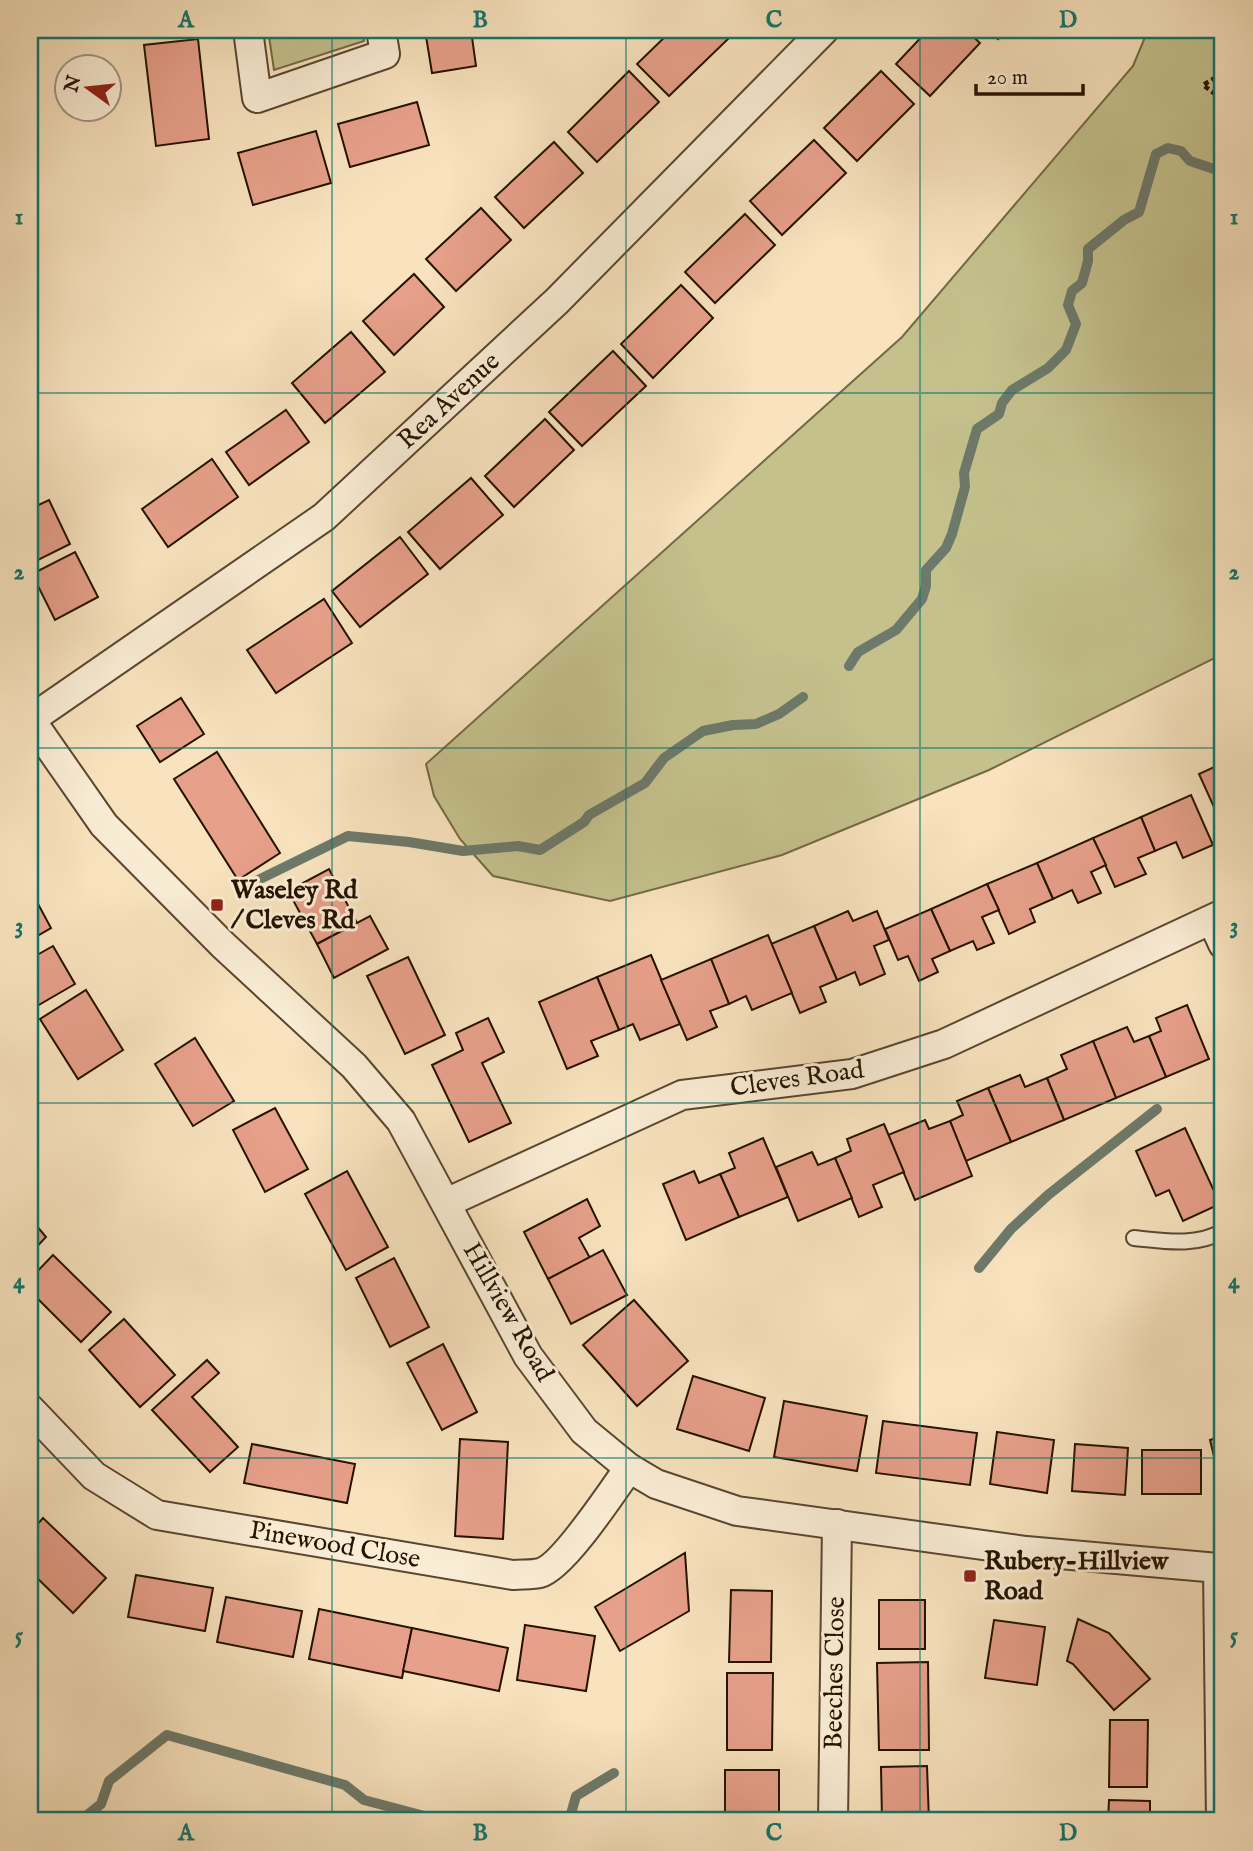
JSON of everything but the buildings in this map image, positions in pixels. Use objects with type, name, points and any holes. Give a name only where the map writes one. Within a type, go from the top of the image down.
[{"type":"street","points":[[248,30],[257,97],[385,54],[381,30]]},
{"type":"street","name":"Rea Avenue","points":[[30,719],[324,517],[557,301],[824,30]]},
{"type":"street","name":"Hillview Road","points":[[30,719],[104,825],[223,945],[354,1066],[401,1121],[528,1356],[584,1431],[629,1468],[656,1484],[737,1511],[1026,1551],[1221,1567]]},
{"type":"street","name":"Cleves Road","points":[[446,1203],[682,1095],[852,1074],[944,1044],[1219,926]]},
{"type":"street","name":"Pinewood Close","points":[[30,1409],[94,1476],[157,1515],[513,1575],[542,1573],[561,1557],[602,1507],[629,1468]]},
{"type":"street","name":"Beeches Close","points":[[833,1821],[837,1524]]},
{"type":"street","points":[[1221,1567],[1221,1821]]},
{"type":"lane","points":[[1134,1238],[1189,1242],[1210,1238],[1223,1231]]},
{"type":"path","points":[[1223,74],[1203,85],[1223,100]]},
{"type":"shaded area","points":[[268,30],[363,30],[364,41],[274,70]]},
{"type":"shaded area","points":[[1148,30],[1223,30],[1223,654],[989,770],[782,855],[610,901],[493,876],[460,839],[434,796],[426,764],[902,337],[1133,66]]},
{"type":"waterway","points":[[1223,84],[1223,94]]},
{"type":"waterway","points":[[849,666],[858,652],[896,630],[922,599],[926,586],[926,570],[946,548],[952,534],[965,487],[964,473],[977,429],[999,414],[1002,403],[1012,390],[1048,368],[1066,350],[1076,324],[1068,305],[1072,291],[1082,283],[1088,249],[1124,220],[1139,212],[1156,154],[1168,148],[1181,151],[1190,161],[1223,172]]},
{"type":"waterway","points":[[250,884],[348,836],[463,851],[518,846],[540,850],[584,822],[589,815],[645,783],[664,758],[703,731],[756,724],[779,714],[803,697]]},
{"type":"waterway","points":[[979,1268],[1011,1229],[1048,1195],[1157,1109]]},
{"type":"waterway","points":[[80,1821],[101,1804],[109,1781],[167,1735],[345,1785],[364,1800],[443,1821]]},
{"type":"waterway","points":[[569,1821],[576,1796],[614,1773]]},
{"type":"place","name":"Waseley Rd / Cleves Rd","points":[[217,905]]},
{"type":"place","name":"Rubery-Hillview Road","points":[[970,1576]]}]
